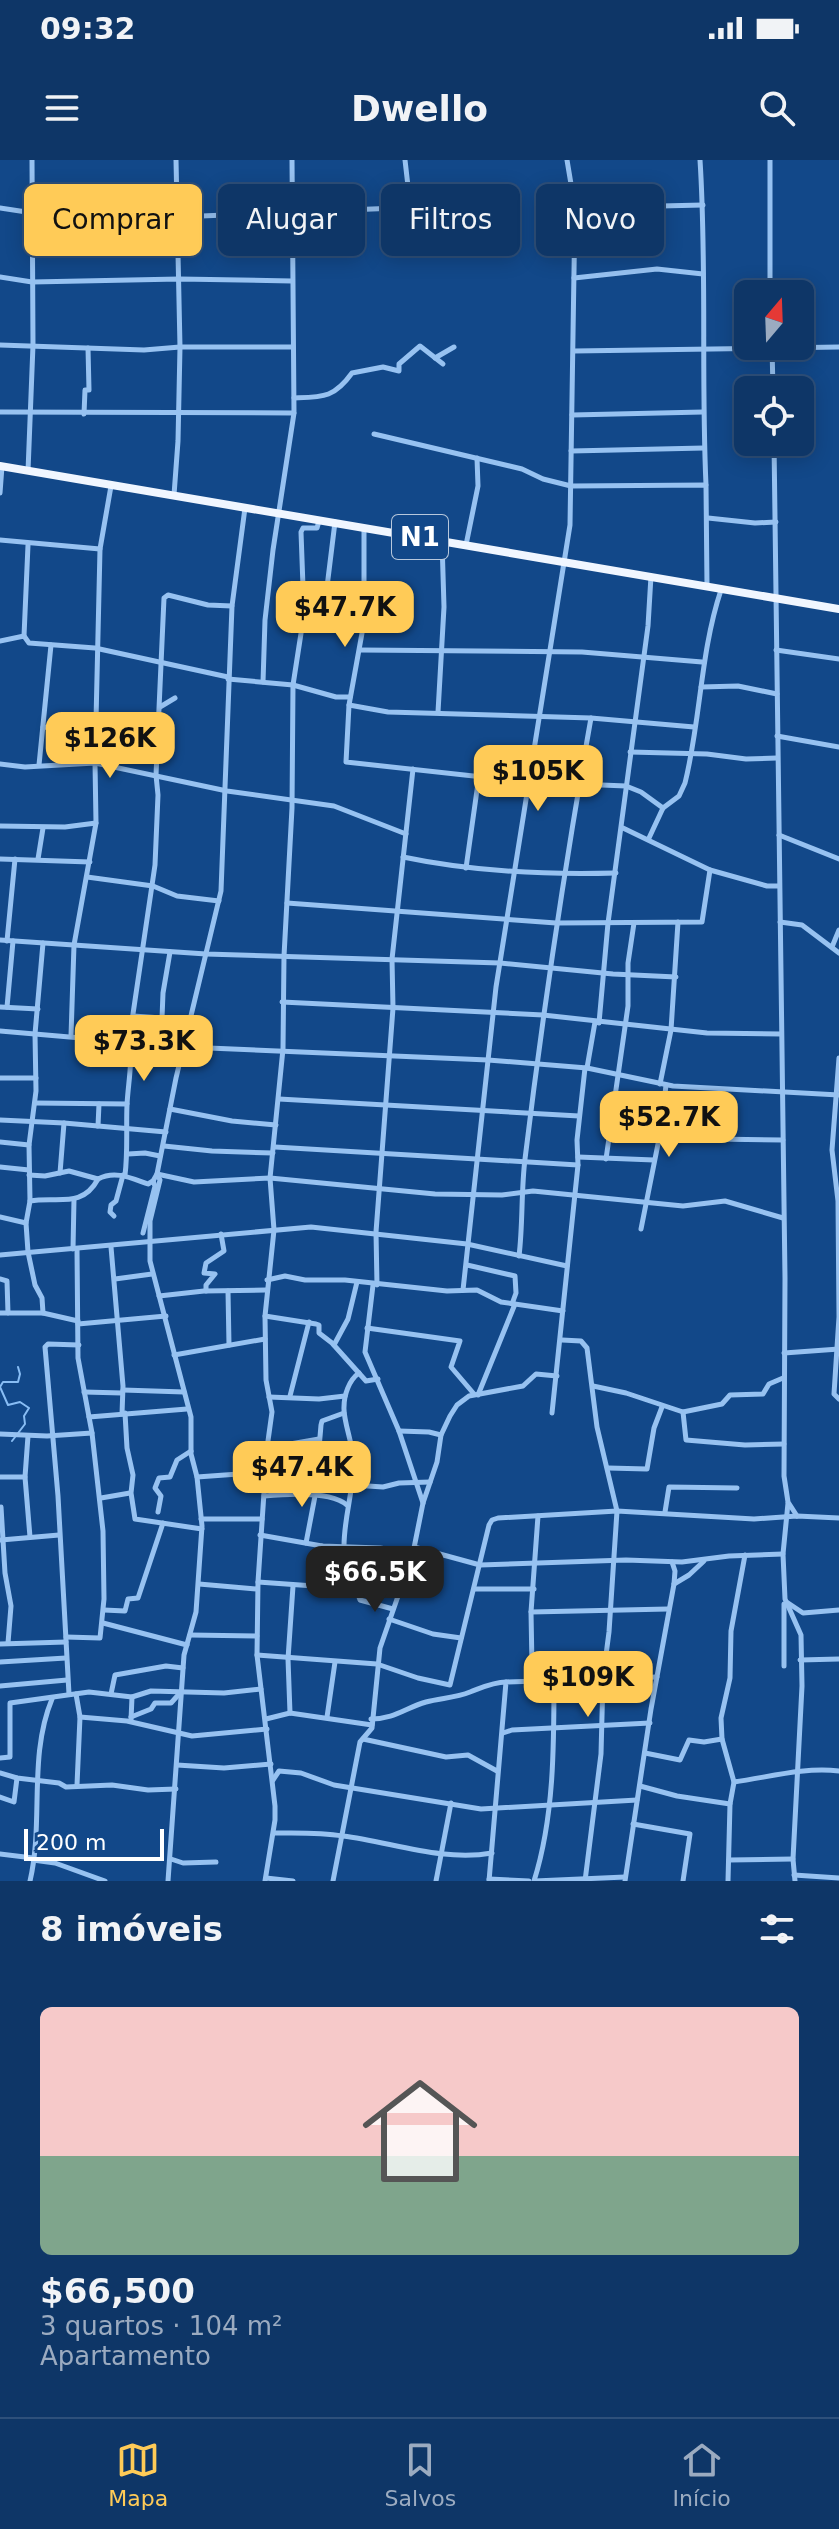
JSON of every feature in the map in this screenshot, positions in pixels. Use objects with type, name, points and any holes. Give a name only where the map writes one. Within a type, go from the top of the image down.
[{"type":"highway","name":"N1","points":[[1,466],[839,609]]},
{"type":"street","points":[[32,160],[32,184]]},
{"type":"street","points":[[176,160],[176,184]]},
{"type":"street","points":[[292,160],[292,184]]},
{"type":"street","points":[[365,209],[402,207],[409,195],[405,160]]},
{"type":"street","points":[[567,160],[571,184]]},
{"type":"street","points":[[700,160],[707,586]]},
{"type":"street","points":[[770,160],[770,280]]},
{"type":"street","points":[[664,206],[703,205]]},
{"type":"street","points":[[0,208],[24,212]]},
{"type":"street","points":[[28,471],[33,345],[32,256]]},
{"type":"street","points":[[174,495],[179,413],[178,256]]},
{"type":"street","points":[[263,682],[265,620],[294,413],[292,256]]},
{"type":"street","points":[[463,1290],[506,918],[565,562],[571,486],[574,256]]},
{"type":"street","points":[[574,278],[657,269],[703,274]]},
{"type":"street","points":[[0,277],[32,282],[179,279],[292,281]]},
{"type":"street","points":[[0,345],[144,350],[293,347]]},
{"type":"street","points":[[294,398],[319,397],[340,389],[352,373],[383,367],[399,371],[399,364],[420,346],[443,364]]},
{"type":"street","points":[[435,358],[454,347]]},
{"type":"street","points":[[814,347],[839,347]]},
{"type":"street","points":[[84,414],[85,390],[89,390],[88,348]]},
{"type":"street","points":[[574,351],[734,348]]},
{"type":"street","points":[[0,412],[294,413]]},
{"type":"street","points":[[572,415],[703,412]]},
{"type":"street","points":[[374,434],[522,469],[543,479],[571,486],[706,485]]},
{"type":"street","points":[[571,451],[704,448]]},
{"type":"street","points":[[774,456],[783,1091],[784,1485],[795,1516]]},
{"type":"street","points":[[466,545],[478,486],[477,458]]},
{"type":"street","points":[[0,493],[1,466]]},
{"type":"street","points":[[71,1036],[74,945],[96,823],[100,549],[111,485]]},
{"type":"street","points":[[30,1201],[74,1199],[90,1192],[98,1179],[105,1176],[124,1175],[148,1184],[157,1174],[219,901],[225,850],[232,606],[246,507]]},
{"type":"street","points":[[708,518],[776,522]]},
{"type":"street","points":[[293,1881],[266,1879],[275,1806],[257,1636],[260,1535],[272,1412],[266,1380],[265,1339],[266,1290],[274,1230],[270,1178],[283,1049],[293,685],[304,614],[301,532],[303,528],[317,528],[319,520]]},
{"type":"street","points":[[327,587],[335,522]]},
{"type":"street","points":[[364,527],[364,622],[350,697],[346,762],[528,782],[626,786],[641,792],[663,808]]},
{"type":"street","points":[[0,540],[28,545],[100,549]]},
{"type":"street","points":[[438,712],[444,607],[442,540]]},
{"type":"street","points":[[28,545],[24,636],[29,643],[98,649],[228,678],[293,685],[336,697],[350,697]]},
{"type":"street","points":[[552,1413],[578,1165],[579,1116],[604,972],[651,576]]},
{"type":"street","points":[[649,838],[663,808],[683,789],[701,687],[702,662],[721,589]]},
{"type":"street","points":[[114,1216],[110,1212],[111,1205],[116,1201],[128,1154],[129,1041],[153,886],[165,595],[208,605],[232,606]]},
{"type":"street","points":[[0,641],[24,636]]},
{"type":"street","points":[[39,765],[51,645]]},
{"type":"street","points":[[360,650],[550,651],[643,655],[702,662]]},
{"type":"street","points":[[776,650],[839,659]]},
{"type":"street","points":[[701,687],[738,686],[777,694]]},
{"type":"street","points":[[159,707],[175,698]]},
{"type":"street","points":[[349,705],[388,712],[591,718],[694,727]]},
{"type":"street","points":[[519,1256],[525,1161],[543,1015],[591,718]]},
{"type":"street","points":[[43,727],[96,733]]},
{"type":"street","points":[[777,736],[839,747]]},
{"type":"street","points":[[630,752],[777,758]]},
{"type":"street","points":[[0,764],[25,767],[95,763],[227,791],[334,806],[406,834]]},
{"type":"street","points":[[413,769],[396,909],[382,1187],[376,1232],[375,1285],[365,1352],[399,1431],[423,1503]]},
{"type":"street","points":[[466,868],[479,776]]},
{"type":"street","points":[[0,826],[43,828],[96,823]]},
{"type":"street","points":[[622,827],[710,870],[767,886],[779,886]]},
{"type":"street","points":[[38,859],[43,828]]},
{"type":"street","points":[[779,835],[839,859]]},
{"type":"street","points":[[403,857],[513,873],[616,873]]},
{"type":"street","points":[[0,859],[90,862]]},
{"type":"street","points":[[15,859],[4,1007],[38,1009]]},
{"type":"street","points":[[287,903],[556,923],[703,922],[710,870]]},
{"type":"street","points":[[87,877],[153,886],[177,896],[219,901]]},
{"type":"street","points":[[641,1229],[661,1129],[663,1084],[676,977],[678,922]]},
{"type":"street","points":[[780,922],[802,925],[839,953]]},
{"type":"street","points":[[606,1159],[628,999],[627,975],[634,923]]},
{"type":"street","points":[[832,947],[839,930]]},
{"type":"street","points":[[7,941],[206,954],[500,963],[676,977]]},
{"type":"street","points":[[43,943],[35,1034],[35,1103],[29,1145],[30,1201],[26,1223],[28,1252],[34,1282],[42,1298],[43,1313]]},
{"type":"street","points":[[162,1018],[170,952]]},
{"type":"street","points":[[282,1002],[543,1015],[671,1030],[781,1034]]},
{"type":"street","points":[[133,1016],[191,1020]]},
{"type":"street","points":[[0,1031],[185,1047],[488,1060],[586,1068],[663,1084],[837,1095]]},
{"type":"street","points":[[839,1058],[832,1158],[838,1201],[839,1317],[834,1394],[839,1399]]},
{"type":"street","points":[[0,1078],[36,1078]]},
{"type":"street","points":[[279,1099],[579,1116]]},
{"type":"street","points":[[35,1103],[127,1104]]},
{"type":"street","points":[[98,1126],[99,1104]]},
{"type":"street","points":[[170,1109],[232,1121],[276,1125]]},
{"type":"street","points":[[0,1120],[166,1132]]},
{"type":"street","points":[[60,1173],[64,1123]]},
{"type":"street","points":[[661,1129],[712,1139],[783,1140]]},
{"type":"street","points":[[0,1142],[29,1145]]},
{"type":"street","points":[[164,1146],[212,1151],[383,1153],[578,1165]]},
{"type":"street","points":[[128,1154],[160,1156]]},
{"type":"street","points":[[578,1157],[654,1160]]},
{"type":"street","points":[[0,1167],[45,1176],[74,1172],[98,1179]]},
{"type":"street","points":[[157,1174],[194,1182],[270,1178],[474,1195],[533,1191],[691,1206],[725,1201],[783,1218]]},
{"type":"street","points":[[157,1174],[160,1180],[150,1221],[152,1274],[166,1316],[192,1425],[191,1451],[202,1529],[196,1612],[183,1668],[168,1881]]},
{"type":"street","points":[[143,1233],[155,1186],[153,1181]]},
{"type":"street","points":[[0,1644],[100,1638],[103,1623],[101,1498],[78,1358],[74,1199]]},
{"type":"street","points":[[0,1217],[26,1223]]},
{"type":"street","points":[[0,1255],[311,1227],[467,1244],[567,1266]]},
{"type":"street","points":[[206,1291],[206,1285],[215,1274],[204,1273],[206,1263],[224,1251],[221,1234]]},
{"type":"street","points":[[111,1247],[135,1519],[202,1529]]},
{"type":"street","points":[[271,1263],[285,1276]]},
{"type":"street","points":[[467,1265],[515,1276],[516,1293],[506,1332],[477,1395]]},
{"type":"street","points":[[115,1279],[152,1274]]},
{"type":"street","points":[[267,1280],[285,1276],[305,1280],[477,1290],[492,1300],[563,1311]]},
{"type":"street","points":[[0,1279],[7,1281],[8,1313]]},
{"type":"street","points":[[334,1345],[348,1319],[357,1282]]},
{"type":"street","points":[[159,1296],[266,1290]]},
{"type":"street","points":[[228,1291],[229,1345]]},
{"type":"street","points":[[0,1313],[43,1313],[78,1322],[166,1316]]},
{"type":"street","points":[[265,1316],[319,1325],[319,1333],[368,1382],[378,1379]]},
{"type":"street","points":[[290,1396],[309,1322]]},
{"type":"street","points":[[367,1328],[460,1341],[452,1370],[477,1395]]},
{"type":"street","points":[[174,1355],[265,1339]]},
{"type":"street","points":[[562,1340],[585,1343],[597,1427],[617,1511],[603,1678],[597,1801],[586,1880]]},
{"type":"street","points":[[77,1785],[80,1717],[67,1680],[45,1347],[48,1344],[79,1345]]},
{"type":"street","points":[[784,1353],[838,1349]]},
{"type":"street","points":[[344,1546],[344,1517],[353,1485],[353,1456],[344,1413],[345,1396],[352,1378],[359,1373]]},
{"type":"street","points":[[333,1881],[360,1742],[372,1722],[377,1664],[389,1619],[414,1550],[441,1435],[457,1405],[465,1398],[523,1386],[536,1374],[557,1376]]},
{"type":"street","points":[[593,1386],[626,1393],[683,1412],[722,1404],[730,1395],[763,1394],[769,1384],[784,1377]]},
{"type":"street","points":[[84,1392],[184,1392]]},
{"type":"street","points":[[269,1397],[310,1399],[345,1396]]},
{"type":"street","points":[[608,1468],[647,1469],[654,1428],[662,1407]]},
{"type":"street","points":[[89,1417],[187,1409]]},
{"type":"street","points":[[683,1412],[686,1440],[745,1445],[784,1444]]},
{"type":"street","points":[[306,1543],[315,1496],[322,1421],[344,1413]]},
{"type":"street","points":[[399,1431],[441,1435]]},
{"type":"street","points":[[0,1434],[92,1433]]},
{"type":"street","points":[[28,1436],[25,1477],[30,1537]]},
{"type":"street","points":[[267,1448],[319,1439]]},
{"type":"street","points":[[158,1512],[156,1508],[161,1496],[155,1488],[159,1478],[170,1477],[177,1460],[191,1451]]},
{"type":"street","points":[[197,1477],[265,1472]]},
{"type":"street","points":[[0,1477],[25,1477]]},
{"type":"street","points":[[353,1485],[383,1487],[430,1482]]},
{"type":"street","points":[[665,1512],[669,1487],[737,1488]]},
{"type":"street","points":[[101,1498],[131,1493]]},
{"type":"street","points":[[264,1496],[315,1496],[342,1500],[347,1505]]},
{"type":"street","points":[[784,1666],[783,1554],[788,1502]]},
{"type":"street","points":[[1,1507],[3,1580],[11,1606],[8,1643]]},
{"type":"street","points":[[257,1655],[377,1664],[450,1685],[492,1520],[617,1511],[754,1519],[795,1516],[839,1518]]},
{"type":"street","points":[[529,1680],[538,1516]]},
{"type":"street","points":[[786,1528],[795,1516]]},
{"type":"street","points":[[201,1519],[262,1519]]},
{"type":"street","points":[[104,1610],[125,1611],[128,1599],[138,1598],[163,1523]]},
{"type":"street","points":[[2,1540],[59,1535]]},
{"type":"street","points":[[260,1535],[322,1546],[414,1550],[480,1565],[612,1560],[682,1562],[783,1554]]},
{"type":"street","points":[[615,1545],[626,1560]]},
{"type":"street","points":[[319,1585],[322,1546]]},
{"type":"street","points":[[728,1881],[730,1804],[734,1782],[722,1739],[721,1718],[730,1678],[732,1624],[745,1555]]},
{"type":"street","points":[[674,1584],[704,1561]]},
{"type":"street","points":[[506,1682],[489,1880],[625,1879],[674,1584],[672,1562]]},
{"type":"street","points":[[675,1571],[682,1562]]},
{"type":"street","points":[[199,1584],[319,1585],[356,1589],[360,1600],[393,1609]]},
{"type":"street","points":[[290,1713],[288,1659],[293,1586]]},
{"type":"street","points":[[474,1589],[534,1589]]},
{"type":"street","points":[[785,1599],[803,1613],[839,1610]]},
{"type":"street","points":[[785,1599],[799,1628],[800,1770],[794,1878],[839,1878]]},
{"type":"street","points":[[531,1612],[668,1609]]},
{"type":"street","points":[[389,1619],[433,1634],[461,1638]]},
{"type":"street","points":[[103,1623],[187,1645]]},
{"type":"street","points":[[190,1635],[257,1636]]},
{"type":"street","points":[[0,1662],[66,1658]]},
{"type":"street","points":[[800,1660],[839,1659]]},
{"type":"street","points":[[327,1717],[335,1662]]},
{"type":"street","points":[[111,1694],[115,1675],[166,1666],[183,1668]]},
{"type":"street","points":[[266,1719],[290,1713],[372,1722],[388,1719],[425,1702],[466,1694],[480,1686],[499,1682],[657,1677]]},
{"type":"street","points":[[0,1686],[67,1680]]},
{"type":"street","points":[[533,1881],[542,1856],[548,1805],[554,1680]]},
{"type":"street","points":[[0,1758],[10,1757],[9,1704],[89,1692],[132,1697],[151,1691],[224,1693],[261,1689]]},
{"type":"street","points":[[131,1720],[151,1709],[155,1703],[171,1703],[181,1692]]},
{"type":"street","points":[[131,1720],[132,1697]]},
{"type":"street","points":[[30,1881],[44,1718],[52,1698]]},
{"type":"street","points":[[80,1717],[131,1720],[192,1736],[267,1729]]},
{"type":"street","points":[[503,1734],[512,1730],[650,1723]]},
{"type":"street","points":[[363,1739],[446,1757],[468,1755],[497,1771]]},
{"type":"street","points":[[645,1753],[680,1760],[689,1740],[704,1742],[722,1739]]},
{"type":"street","points":[[177,1765],[224,1768],[271,1764]]},
{"type":"street","points":[[734,1782],[800,1770],[839,1771]]},
{"type":"street","points":[[272,1781],[279,1771],[296,1772],[328,1784],[481,1809],[637,1800]]},
{"type":"street","points":[[0,1773],[66,1787],[112,1785],[148,1790],[176,1789]]},
{"type":"street","points":[[0,1797],[14,1802],[17,1778]]},
{"type":"street","points":[[640,1786],[677,1796],[730,1804]]},
{"type":"street","points":[[436,1881],[451,1803]]},
{"type":"street","points":[[633,1824],[690,1834],[685,1880]]},
{"type":"street","points":[[274,1833],[342,1835],[471,1857],[492,1853]]},
{"type":"street","points":[[0,1854],[55,1863],[105,1881]]},
{"type":"street","points":[[171,1859],[183,1863],[216,1862]]},
{"type":"street","points":[[729,1860],[793,1859]]},
{"type":"street","points":[[73,1881],[77,1871]]},
{"type":"waterway","points":[[12,1441],[25,1424],[24,1416],[29,1408],[20,1402],[8,1405],[0,1387],[3,1382],[18,1382],[18,1367]]}]
